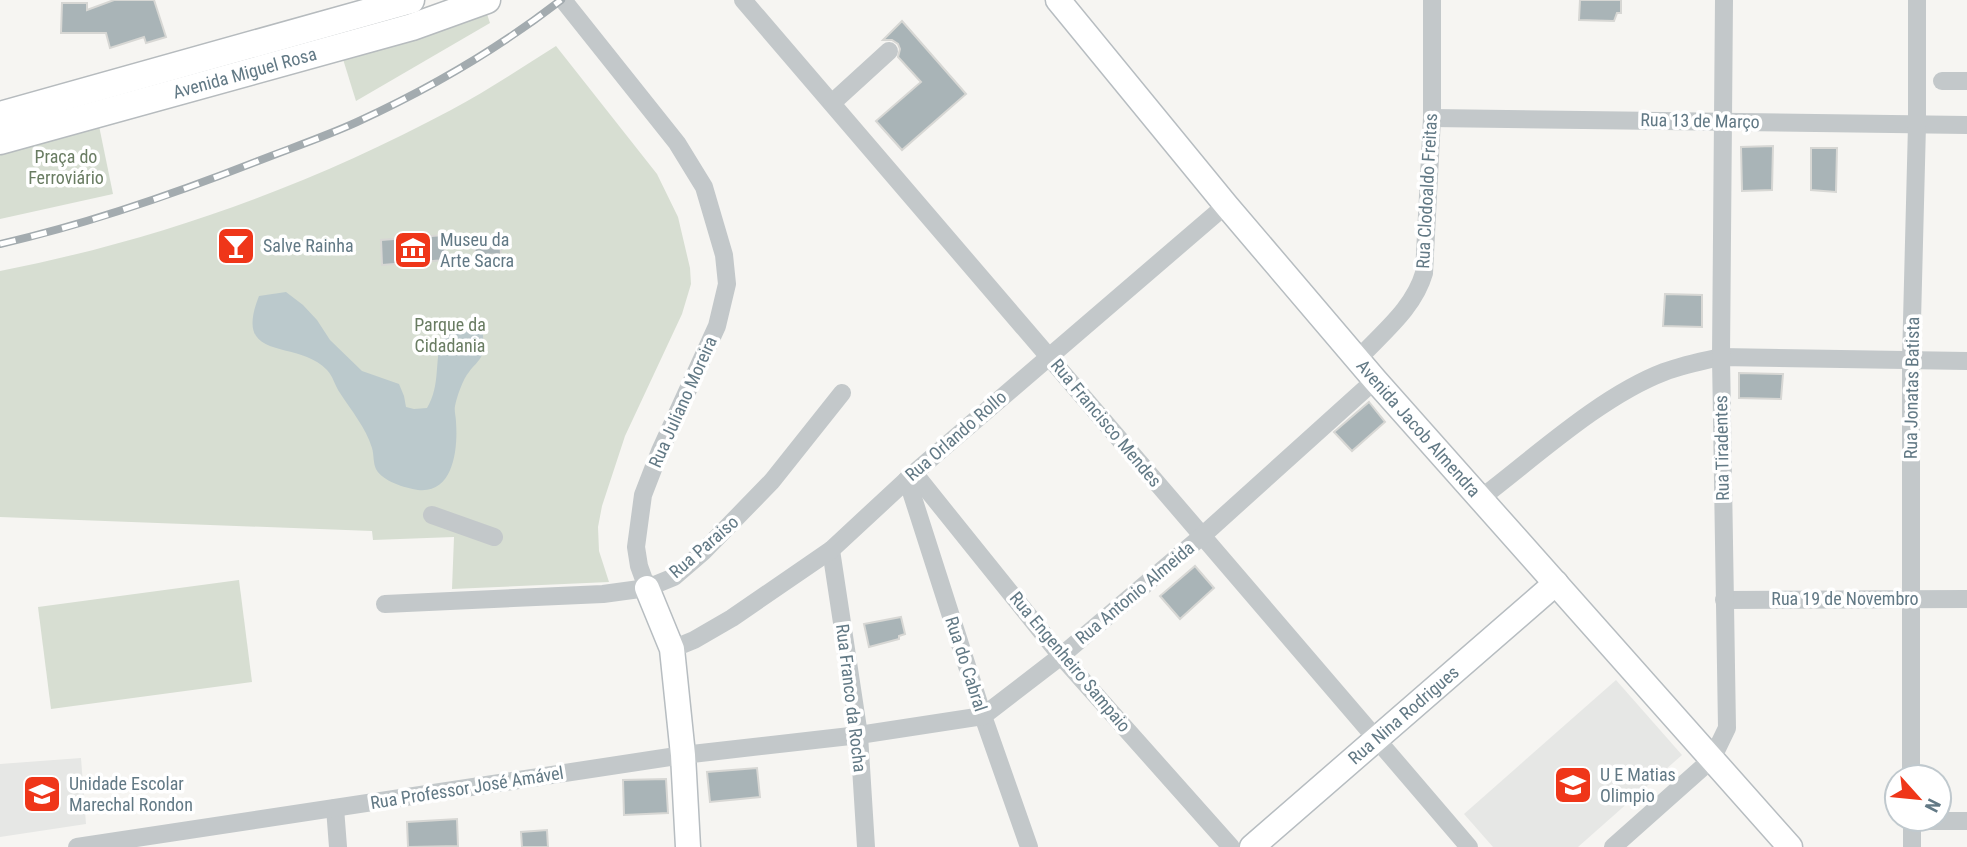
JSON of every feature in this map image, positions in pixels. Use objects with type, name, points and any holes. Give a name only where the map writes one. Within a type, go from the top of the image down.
[{"type":"main road","name":"Avenida Miguel Rosa","points":[[0,141],[408,10],[487,0]]},
{"type":"main road","name":"Avenida Miguel Rosa","points":[[0,115],[319,38]]},
{"type":"street","name":"Rua Juliano Moreira","points":[[563,0],[677,143],[704,187],[724,255],[727,284],[717,326],[643,495],[636,547],[639,566],[672,649],[683,755],[688,847]]},
{"type":"street","name":"Rua Francisco Mendes","points":[[743,0],[1469,847]]},
{"type":"street","name":"Avenida Jacob Almendra","points":[[1058,0],[1226,205],[1375,380],[1790,847]]},
{"type":"street","name":"Rua Clodoaldo Freitas","points":[[1359,358],[1409,306],[1417,294],[1424,273],[1432,118],[1432,0]]},
{"type":"street","name":"Rua Tiradentes","points":[[1613,847],[1712,759],[1727,728],[1721,357],[1724,0]]},
{"type":"street","name":"Rua Jonatas Batista","points":[[1911,763],[1911,360],[1917,0]]},
{"type":"street","points":[[832,103],[889,51]]},
{"type":"street","points":[[1942,81],[1967,81]]},
{"type":"street","name":"Rua 13 de Março","points":[[1432,118],[1967,125]]},
{"type":"street","name":"Rua Orlando Rollo","points":[[672,649],[694,640],[732,618],[831,550],[910,476],[1048,355],[1226,205]]},
{"type":"street","points":[[1481,498],[1602,405],[1640,383],[1686,365],[1721,357],[1967,361]]},
{"type":"street","name":"Rua Antonio Almeida","points":[[859,735],[984,716],[1061,656],[1202,537],[1375,380]]},
{"type":"street","name":"Rua Paraiso","points":[[385,604],[559,598],[647,588],[674,577],[772,481],[842,393]]},
{"type":"street","name":"Rua Engenheiro Sampaio","points":[[910,476],[1061,656],[1231,847]]},
{"type":"street","name":"Rua do Cabral","points":[[910,476],[984,716],[1029,847]]},
{"type":"street","points":[[439,513],[493,533]]},
{"type":"street","name":"Rua Franco da Rocha","points":[[831,550],[859,735],[866,847]]},
{"type":"street","name":"Rua Nina Rodrigues","points":[[1252,847],[1556,583]]},
{"type":"street","name":"Rua 19 de Novembro","points":[[1724,600],[1967,599]]},
{"type":"street","name":"Rua Professor José Amável","points":[[77,847],[683,755],[859,735]]},
{"type":"street","points":[[335,808],[338,847]]},
{"type":"shaded area","points":[[286,292],[303,305],[330,340],[362,371],[399,384],[406,407],[414,409],[427,408],[436,382],[442,338],[455,320],[469,322],[483,335],[483,353],[465,379],[457,397],[454,456],[446,477],[439,485],[418,490],[401,486],[383,477],[375,467],[366,433],[327,370],[314,360],[260,341],[254,332],[253,317],[259,296]]},
{"type":"shaded area","name":"U E Matias Olimpio","points":[[1616,680],[1682,755],[1578,847],[1493,847],[1464,814]]},
{"type":"shaded area","name":"Unidade Escolar Marechal Rondon","points":[[81,758],[86,824],[0,837],[0,764]]},
{"type":"green space","points":[[487,14],[490,23],[356,101],[342,56]]},
{"type":"green space","name":"Parque da Cidadania","points":[[556,46],[657,174],[678,217],[690,268],[691,284],[682,314],[625,436],[602,506],[598,527],[599,551],[609,582],[452,589],[454,537],[373,540],[372,531],[0,517],[0,271],[59,258],[175,226],[288,186],[343,163],[451,110]]},
{"type":"green space","name":"Praça do Ferroviário","points":[[98,121],[113,194],[0,219],[0,148]]},
{"type":"green space","points":[[239,580],[252,682],[51,709],[38,607]]},
{"type":"building","points":[[114,0],[154,0],[166,37],[146,43],[144,37],[110,48],[106,33],[61,33],[62,3],[87,3],[87,10]]},
{"type":"building","points":[[1580,0],[1621,0],[1621,13],[1617,13],[1614,21],[1579,20]]},
{"type":"building","points":[[902,21],[966,94],[902,150],[876,121],[921,82],[898,57],[898,44],[892,40],[883,40]]},
{"type":"building","points":[[1773,146],[1772,190],[1742,191],[1741,147]]},
{"type":"building","points":[[1811,148],[1837,148],[1836,192],[1811,190]]},
{"type":"building","name":"Museu da Arte Sacra","points":[[444,235],[446,260],[382,265],[381,240]]},
{"type":"building","points":[[500,239],[501,254],[475,256],[474,242]]},
{"type":"building","points":[[1665,294],[1702,295],[1702,327],[1663,326]]},
{"type":"building","points":[[1739,373],[1783,374],[1781,399],[1739,398]]},
{"type":"building","points":[[1369,402],[1385,422],[1352,451],[1334,432]]},
{"type":"building","points":[[1195,566],[1214,588],[1180,619],[1160,596]]},
{"type":"building","points":[[901,617],[905,634],[899,636],[899,639],[869,647],[864,624]]},
{"type":"building","points":[[757,768],[760,797],[710,802],[707,772]]},
{"type":"building","points":[[666,779],[668,813],[624,815],[623,780]]},
{"type":"building","points":[[457,819],[458,846],[408,847],[407,822]]},
{"type":"building","points":[[547,830],[548,847],[522,847],[521,832]]},
{"type":"railway","points":[[0,244],[66,227],[163,196],[345,127],[462,67],[561,0]]},
{"type":"place","name":"Salve Rainha","points":[[236,246]]},
{"type":"place","name":"Museu da Arte Sacra","points":[[413,250]]},
{"type":"place","name":"U E Matias Olimpio","points":[[1573,785]]},
{"type":"place","name":"Unidade Escolar Marechal Rondon","points":[[42,794]]}]
